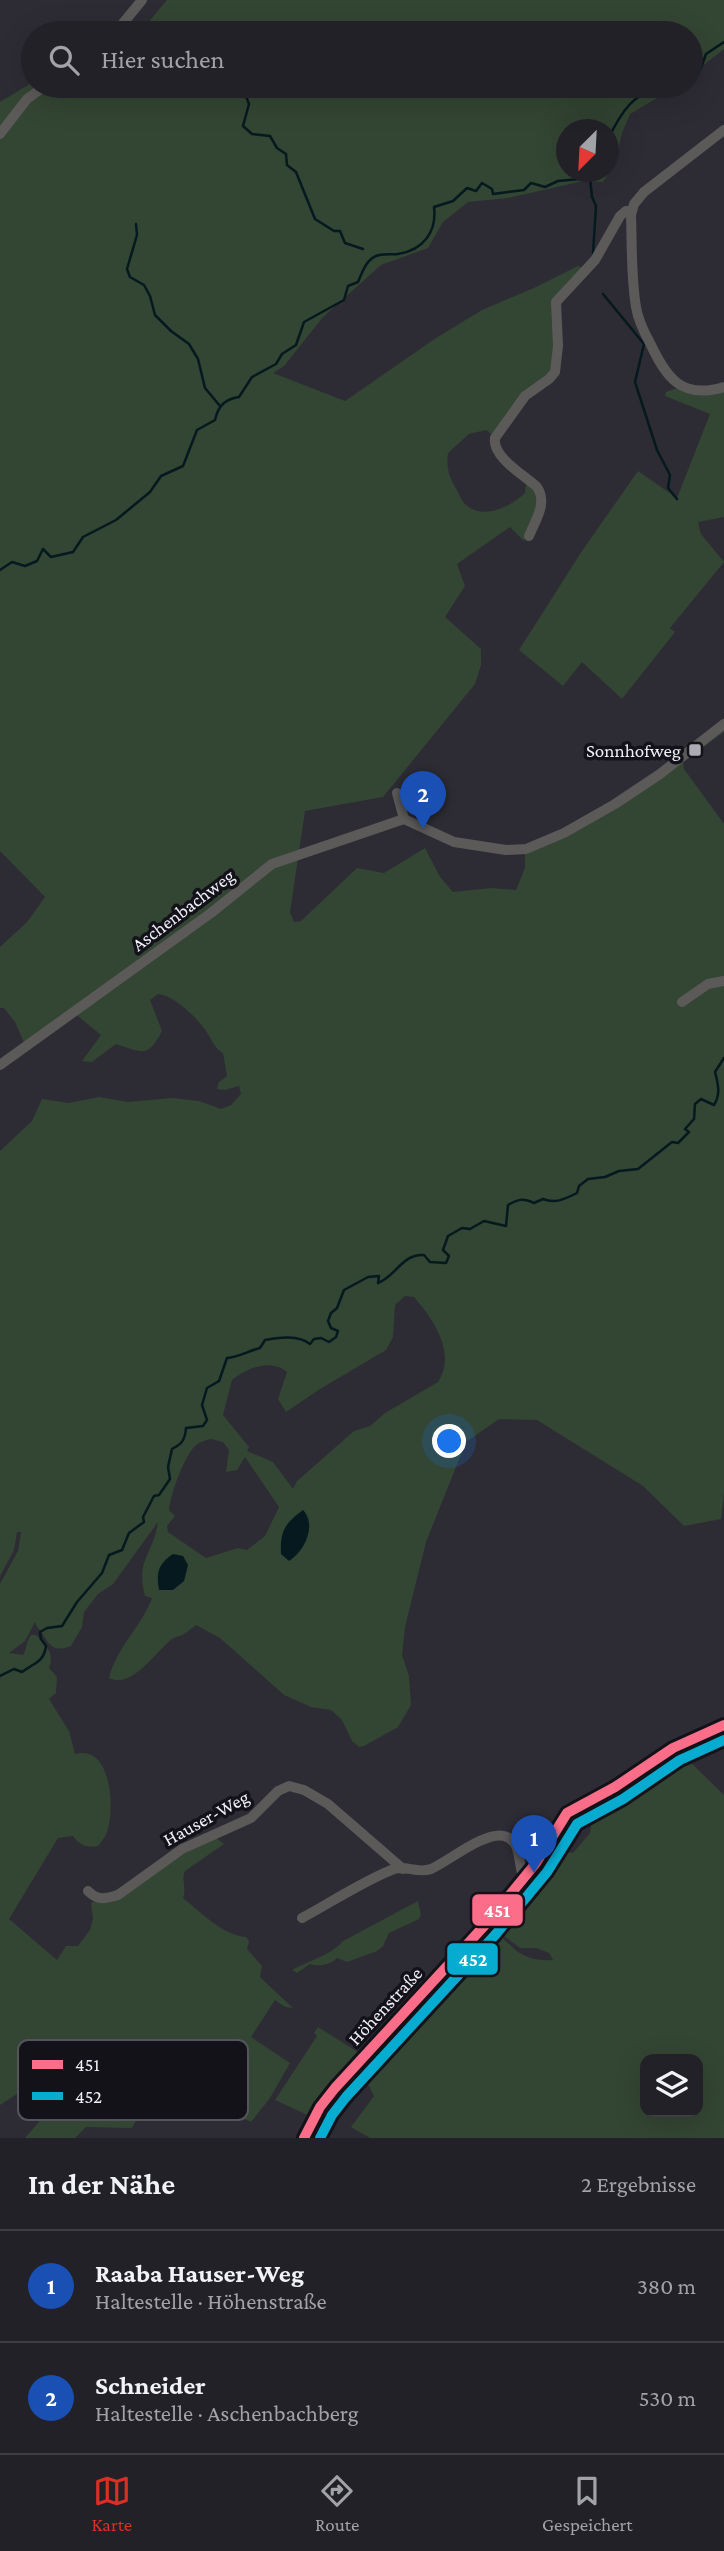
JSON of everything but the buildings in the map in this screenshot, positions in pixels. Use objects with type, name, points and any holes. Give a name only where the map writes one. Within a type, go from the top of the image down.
[{"type":"street","points":[[125,21],[142,0]]},
{"type":"street","points":[[0,134],[28,98]]},
{"type":"street","points":[[528,536],[542,505],[542,494],[499,456],[495,438],[521,401],[555,372],[558,346],[556,302],[595,260],[620,216],[632,207],[644,192],[724,130]]},
{"type":"street","points":[[632,207],[636,306],[643,330],[658,361],[669,378],[680,385],[705,390],[724,387]]},
{"type":"street","points":[[397,793],[404,819],[454,842],[506,850],[526,849],[564,833],[615,804],[660,774],[724,724]]},
{"type":"street","name":"Aschenbachweg","points":[[0,1065],[211,912],[272,864],[404,819]]},
{"type":"street","points":[[682,1002],[708,984],[724,981]]},
{"type":"street","name":"Höhenstraße","points":[[304,2138],[320,2107],[335,2088],[524,1878],[567,1813],[615,1787],[673,1748],[724,1725]]},
{"type":"street","name":"Hauser-Weg","points":[[88,1891],[98,1899],[118,1895],[182,1849],[251,1818],[278,1791],[289,1786],[304,1790],[328,1804],[403,1869]]},
{"type":"street","points":[[302,1918],[395,1869],[418,1872],[429,1870],[484,1840],[501,1836],[509,1838],[515,1844],[524,1878]]},
{"type":"green space","points":[[167,0],[724,0],[724,49],[703,66],[703,21],[149,21]]},
{"type":"green space","points":[[21,89],[21,98],[657,98],[630,114],[619,146],[619,119],[556,119],[556,182],[579,182],[508,198],[468,202],[443,222],[428,248],[381,265],[323,317],[284,366],[273,373],[345,401],[436,338],[482,310],[578,266],[585,268],[561,293],[553,373],[494,436],[486,430],[469,434],[448,453],[448,468],[452,481],[464,503],[472,509],[488,512],[504,507],[525,493],[526,483],[540,497],[533,524],[524,541],[510,527],[457,564],[465,586],[445,617],[481,649],[481,665],[475,684],[383,797],[305,811],[290,912],[294,922],[301,921],[357,868],[384,873],[425,848],[440,877],[453,892],[491,888],[516,890],[525,868],[525,847],[604,806],[653,774],[724,721],[724,732],[683,762],[684,769],[724,824],[724,1493],[721,1519],[684,1526],[643,1486],[537,1420],[499,1419],[466,1442],[426,1542],[405,1627],[402,1655],[409,1676],[411,1705],[398,1727],[359,1747],[352,1741],[342,1720],[331,1710],[311,1707],[284,1695],[220,1638],[196,1625],[172,1639],[135,1674],[118,1680],[109,1678],[118,1656],[152,1598],[145,1596],[142,1574],[158,1522],[113,1584],[98,1594],[84,1612],[82,1627],[71,1646],[59,1649],[53,1647],[35,1622],[25,1641],[9,1653],[23,1655],[31,1635],[36,1635],[48,1649],[51,1658],[49,1668],[57,1677],[56,1693],[49,1699],[69,1731],[75,1754],[87,1754],[97,1759],[103,1768],[108,1781],[111,1809],[107,1832],[98,1846],[84,1845],[73,1836],[58,1838],[9,1919],[57,1960],[66,1946],[78,1946],[90,1930],[93,1919],[91,1903],[215,1837],[224,1844],[185,1871],[183,1898],[220,1927],[246,1937],[249,1941],[247,1949],[262,1966],[260,1977],[293,2008],[285,2007],[275,2000],[251,2037],[290,2063],[270,2098],[251,2122],[247,2120],[248,2040],[18,2040],[18,2093],[0,2105],[0,1584],[18,1551],[21,1532],[17,1532],[14,1550],[0,1576],[0,1151],[32,1121],[42,1099],[69,1103],[99,1097],[128,1102],[172,1098],[199,1101],[221,1109],[231,1105],[241,1094],[239,1086],[217,1089],[219,1082],[227,1076],[223,1053],[191,1014],[178,1003],[158,994],[150,1000],[162,1031],[153,1046],[144,1051],[116,1044],[92,1062],[82,1061],[101,1035],[73,1012],[25,1045],[15,1022],[4,1008],[0,1008],[0,947],[27,922],[45,897],[0,851],[0,102]],"holes":[[[405,1296],[414,1297],[435,1326],[444,1348],[445,1360],[438,1382],[385,1413],[370,1426],[354,1431],[297,1481],[293,1489],[273,1462],[247,1451],[249,1447],[223,1415],[232,1380],[259,1366],[281,1368],[287,1372],[278,1399],[286,1412],[386,1350],[393,1337],[395,1305]],[[211,1439],[223,1442],[229,1450],[226,1472],[237,1470],[245,1457],[279,1507],[265,1536],[247,1550],[238,1548],[206,1558],[168,1532],[167,1526],[175,1516],[169,1510],[170,1503],[182,1467],[195,1446]]]},
{"type":"green space","points":[[679,387],[724,389],[724,517],[698,522],[701,534],[724,562],[670,628],[675,632],[622,699],[582,662],[563,686],[519,650],[582,551],[638,471],[677,498],[710,414],[665,396],[666,392]]},
{"type":"green space","points":[[679,1751],[724,1795],[724,2138],[370,2138],[351,2127],[374,2096],[365,2078],[366,2071],[359,2065],[488,1926],[523,1955],[553,1960],[549,1953],[536,1948],[520,1948],[489,1925],[549,1849],[573,1853],[590,1833],[594,1803],[665,1757]]},
{"type":"green space","points":[[418,1901],[421,1915],[419,1919],[389,1933],[383,1946],[377,1951],[347,1962],[337,1958],[324,1965],[310,1964],[297,1973],[292,1970],[325,1954],[343,1941]]},
{"type":"green space","points":[[318,2027],[361,2054],[312,2117],[275,2100],[317,2036],[314,2033]]},
{"type":"green space","points":[[40,2120],[136,2120],[132,2128],[86,2127],[75,2138],[25,2138]]},
{"type":"water","points":[[303,1510],[307,1516],[309,1530],[300,1551],[289,1561],[281,1554],[281,1540],[287,1524]]},
{"type":"water","points":[[173,1554],[183,1556],[188,1565],[184,1581],[173,1590],[159,1590],[159,1569]]},
{"type":"waterway","points":[[703,62],[706,54],[724,42]]},
{"type":"waterway","points":[[247,98],[249,104],[243,126],[252,134],[270,136],[277,148],[286,154],[287,165],[296,172],[315,219],[334,231],[340,231],[345,243],[363,249]]},
{"type":"waterway","points":[[619,119],[637,98]]},
{"type":"waterway","points":[[0,570],[12,562],[25,566],[37,561],[43,549],[51,557],[73,552],[83,537],[116,520],[150,492],[161,476],[183,466],[197,430],[215,420],[220,407],[226,401],[239,397],[252,377],[276,364],[282,354],[296,345],[304,322],[344,300],[348,286],[358,282],[370,260],[379,255],[407,252],[422,244],[431,231],[434,207],[453,201],[467,188],[476,191],[482,183],[492,189],[493,194],[524,190],[531,183],[545,187],[556,182]]},
{"type":"waterway","points":[[590,182],[596,206],[593,254]]},
{"type":"waterway","points":[[136,224],[137,235],[127,269],[130,277],[144,285],[155,315],[189,344],[198,359],[205,388],[220,406]]},
{"type":"waterway","points":[[603,294],[644,344],[635,382],[657,450],[670,475],[668,488],[677,499]]},
{"type":"waterway","points":[[0,1676],[14,1669],[22,1672],[41,1659],[46,1646],[40,1632],[62,1626],[77,1602],[102,1573],[109,1555],[122,1550],[129,1533],[144,1522],[143,1517],[154,1496],[159,1495],[170,1479],[168,1467],[172,1449],[182,1441],[186,1428],[203,1426],[207,1420],[202,1405],[207,1388],[219,1381],[227,1358],[260,1348],[265,1340],[270,1339],[294,1338],[310,1344],[314,1339],[321,1338],[329,1342],[336,1337],[338,1331],[331,1328],[328,1321],[344,1290],[368,1277],[379,1276],[378,1283],[405,1261],[417,1255],[424,1255],[430,1262],[446,1263],[449,1256],[443,1250],[448,1236],[484,1221],[506,1226],[508,1205],[515,1201],[534,1203],[543,1199],[560,1200],[577,1193],[579,1186],[588,1179],[638,1169],[672,1142],[678,1143],[689,1132],[685,1129],[694,1119],[695,1104],[701,1099],[714,1105],[718,1093],[715,1072],[724,1058]]},
{"type":"transit line","name":"451","points":[[304,2138],[320,2107],[335,2088],[485,1925],[536,1863],[567,1813],[615,1787],[673,1748],[724,1725]]},
{"type":"transit line","name":"452","points":[[320,2138],[332,2115],[346,2097],[496,1934],[547,1872],[577,1824],[623,1799],[680,1760],[724,1740]]},
{"type":"place","name":"Sonnhofweg","points":[[695,750]]},
{"type":"place","name":"Schneider","points":[[423,829]]},
{"type":"place","name":"Raaba Hauser-Weg","points":[[534,1873]]}]
